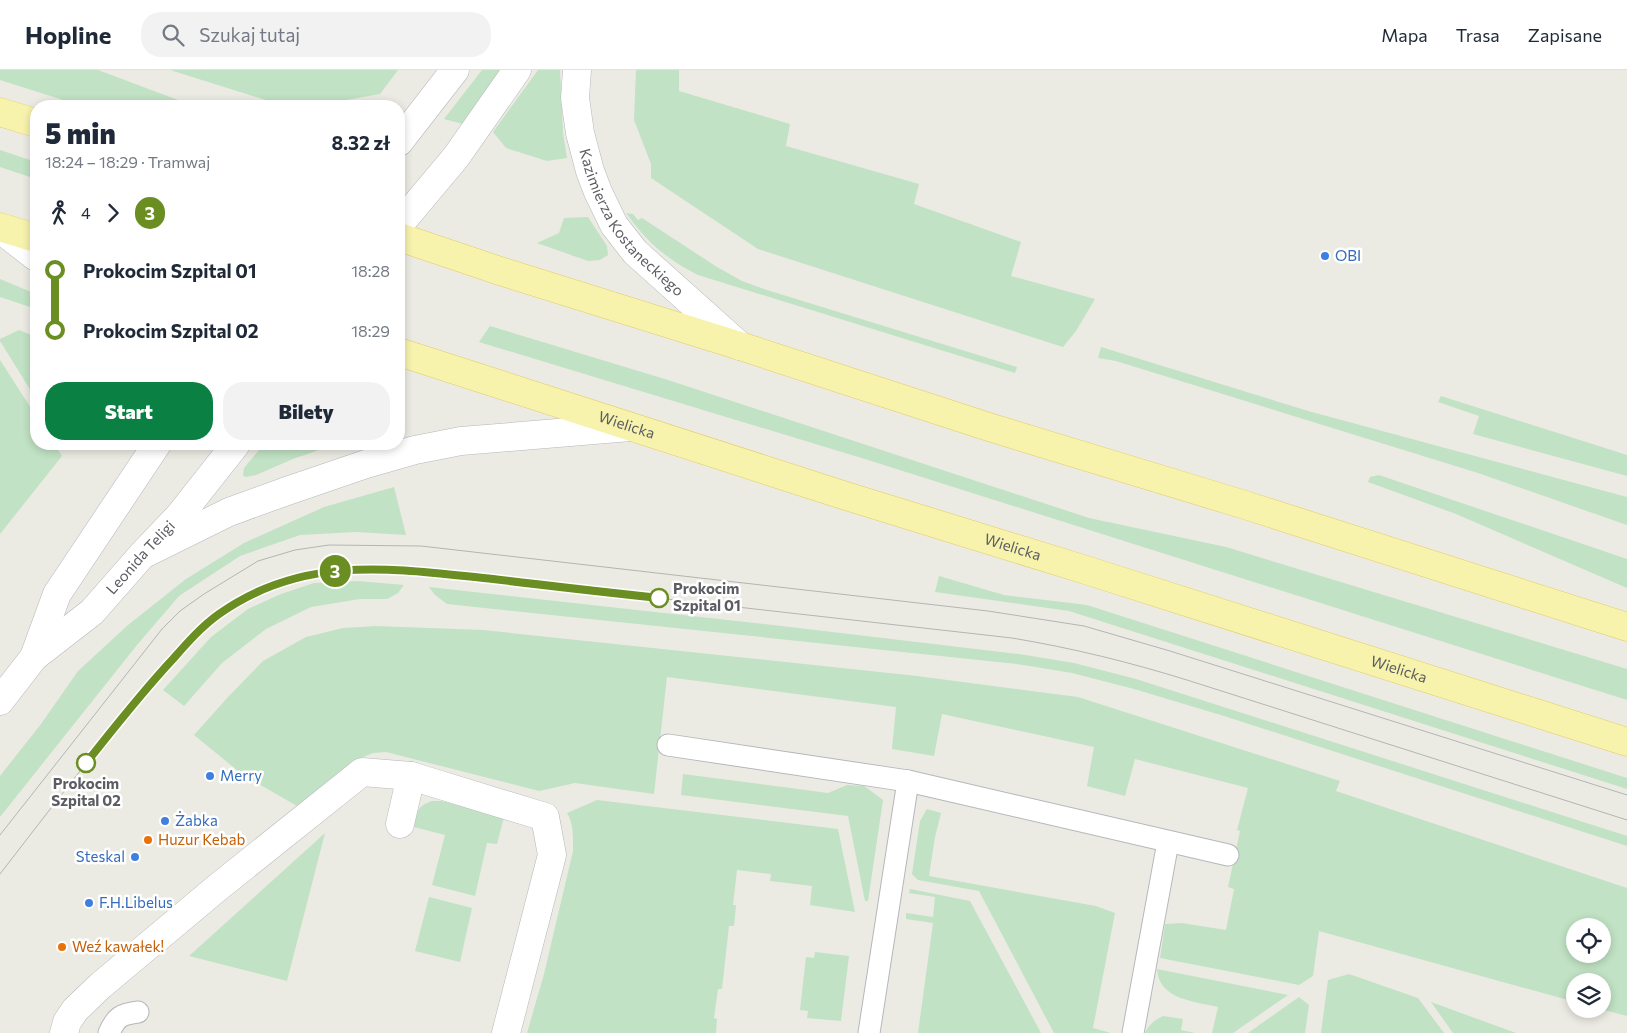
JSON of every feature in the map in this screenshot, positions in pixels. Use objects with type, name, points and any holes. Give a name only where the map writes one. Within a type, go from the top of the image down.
[{"type":"main road","points":[[0,112],[30,121]]},
{"type":"main road","points":[[0,228],[30,236]]},
{"type":"main road","points":[[405,239],[992,428],[1245,505],[1627,627]]},
{"type":"main road","name":"Wielicka","points":[[405,354],[846,496],[1090,571],[1627,742]]},
{"type":"street","points":[[405,134],[455,70]]},
{"type":"street","points":[[405,219],[456,157],[517,70]]},
{"type":"street","name":"Kazimierza Kostaneckiego","points":[[577,70],[576,98],[580,133],[590,171],[614,225],[635,252],[740,346]]},
{"type":"street","points":[[0,228],[30,252]]},
{"type":"street","points":[[142,555],[230,512],[366,464],[415,450],[461,441],[630,427]]},
{"type":"street","name":"Leonida Teligi","points":[[34,657],[57,594],[153,450]]},
{"type":"street","name":"Leonida Teligi","points":[[0,701],[34,657],[92,612],[180,515],[231,450]]},
{"type":"street","points":[[64,1033],[67,1022],[75,1010],[100,986],[217,888],[362,772],[411,776],[545,817],[552,855],[506,1033]]},
{"type":"street","points":[[400,824],[411,776]]},
{"type":"lane","points":[[668,745],[908,781],[1228,855]]},
{"type":"lane","points":[[869,1033],[908,781]]},
{"type":"lane","points":[[1133,1033],[1168,842]]},
{"type":"lane","points":[[109,1033],[124,1014],[138,1012]]},
{"type":"green space","points":[[0,70],[98,70],[178,100],[63,100],[0,80]]},
{"type":"green space","points":[[170,70],[398,70],[380,94],[346,100],[266,100]]},
{"type":"green space","points":[[482,70],[502,70],[463,124],[444,119]]},
{"type":"green space","points":[[538,70],[560,70],[563,133],[567,158],[547,161],[506,148],[493,132]]},
{"type":"green space","points":[[636,70],[679,70],[679,91],[790,124],[786,146],[919,184],[914,204],[1021,242],[1011,276],[1095,299],[1076,331],[1063,347],[758,249],[651,178],[651,164],[634,120]]},
{"type":"green space","points":[[0,150],[30,160],[30,177],[0,167]]},
{"type":"green space","points":[[626,213],[633,214],[638,220],[642,218],[742,281],[1017,367],[1015,373],[698,275],[676,263],[658,249]]},
{"type":"green space","points":[[588,217],[607,246],[608,255],[600,260],[588,261],[537,243],[559,233],[564,218]]},
{"type":"green space","points":[[0,279],[30,292],[30,307],[0,297]]},
{"type":"green space","points":[[490,326],[668,380],[1089,518],[1226,547],[1627,669],[1627,700],[868,460],[479,342]]},
{"type":"green space","points":[[19,330],[30,335],[30,389],[0,341],[0,339]]},
{"type":"green space","points":[[1101,347],[1308,411],[1627,497],[1627,525],[1478,473],[1116,361],[1098,358]]},
{"type":"green space","points":[[0,360],[30,407],[30,450],[58,450],[62,456],[0,534]]},
{"type":"green space","points":[[1441,396],[1627,455],[1627,476],[1473,434],[1479,416],[1438,402]]},
{"type":"green space","points":[[259,450],[319,450],[256,475],[243,476],[244,468]]},
{"type":"green space","points":[[1379,475],[1627,559],[1627,588],[1456,514],[1368,482],[1370,477]]},
{"type":"green space","points":[[394,487],[406,535],[356,532],[300,535],[240,556],[179,596],[137,645],[0,817],[0,776],[41,724],[78,671],[128,625],[186,579],[244,543],[324,507]]},
{"type":"green space","points":[[939,576],[1004,595],[1087,605],[1627,778],[1627,789],[1069,611],[935,592]]},
{"type":"green space","points":[[358,581],[404,585],[398,593],[387,599],[360,599],[311,607],[266,629],[222,663],[184,706],[163,690],[211,637],[248,609],[281,594],[314,583]]},
{"type":"green space","points":[[429,587],[773,625],[1019,654],[1074,663],[1136,679],[1627,836],[1627,846],[1224,716],[1072,673],[1017,664],[447,604],[435,595]]},
{"type":"green space","points":[[376,626],[483,630],[917,676],[1078,697],[1340,781],[1336,791],[1627,888],[1627,1016],[1611,1012],[1611,973],[1566,973],[1566,1000],[1319,931],[1313,976],[1299,985],[1160,958],[1165,924],[1182,923],[1226,930],[1234,889],[1228,887],[1240,831],[1237,830],[1248,788],[1135,759],[1125,796],[1087,786],[1094,747],[942,714],[934,756],[892,749],[896,707],[667,677],[654,794],[575,783],[539,791],[386,752],[373,753],[356,760],[297,806],[243,775],[194,735],[263,661],[306,637],[343,628]]},
{"type":"green space","points":[[683,774],[828,793],[847,785],[864,786],[883,800],[868,901],[865,901],[848,816],[681,795]]},
{"type":"green space","points":[[597,800],[838,829],[855,912],[810,905],[812,886],[770,881],[771,874],[737,870],[733,905],[736,905],[734,926],[729,926],[722,989],[718,989],[714,1018],[717,1019],[716,1033],[527,1033],[544,974],[573,851],[572,827],[567,813]]},
{"type":"green space","points":[[432,801],[442,801],[504,817],[497,844],[487,843],[475,896],[432,885],[445,835],[414,827],[420,808]]},
{"type":"green space","points":[[927,809],[941,813],[929,876],[1096,906],[1115,913],[1093,1028],[1111,1033],[1054,1033],[979,891],[918,880],[912,874],[920,821]]},
{"type":"green space","points":[[325,833],[287,981],[189,956]]},
{"type":"green space","points":[[910,889],[970,901],[1041,1033],[918,1033],[933,923],[906,919],[906,913],[933,917],[935,897],[909,893]]},
{"type":"green space","points":[[429,897],[472,908],[460,962],[415,951]]},
{"type":"green space","points":[[815,952],[849,956],[841,1021],[807,1018],[808,1011],[800,1010],[806,957],[814,958]]},
{"type":"green space","points":[[1157,969],[1288,995],[1233,1033],[1212,1033],[1218,1007],[1189,1001],[1171,993],[1159,979]]},
{"type":"green space","points":[[1349,974],[1418,998],[1444,1033],[1321,1033],[1328,980]]},
{"type":"green space","points":[[1299,997],[1309,1005],[1305,1033],[1248,1033]]},
{"type":"green space","points":[[1431,1002],[1516,1033],[1453,1033]]},
{"type":"green space","points":[[1163,1016],[1183,1019],[1181,1030],[1195,1033],[1145,1033],[1152,1023]]},
{"type":"tram line","points":[[0,835],[162,629],[180,611],[258,561],[295,550],[329,545],[421,546],[988,611],[1084,626],[1170,651],[1627,795]]},
{"type":"tram line","name":"3","points":[[86,763],[157,676],[192,638],[218,615],[250,595],[281,582],[310,574],[370,568],[418,571],[659,598]]},
{"type":"tram line","points":[[0,874],[148,686],[206,626],[253,595],[280,583],[314,574],[348,570],[418,571],[1012,638],[1056,646],[1122,661],[1187,680],[1627,820]]},
{"type":"place","name":"OBI","points":[[1325,256]]},
{"type":"place","name":"Prokocim Szpital 01","points":[[659,598]]},
{"type":"place","name":"Prokocim Szpital 02","points":[[86,763]]},
{"type":"place","name":"Merry","points":[[210,776]]},
{"type":"place","name":"Żabka","points":[[165,821]]},
{"type":"place","name":"Huzur Kebab","points":[[148,840]]},
{"type":"place","name":"Steskal","points":[[135,857]]},
{"type":"place","name":"F.H.Libelus","points":[[89,903]]},
{"type":"place","name":"Weź kawałek!","points":[[62,947]]}]
